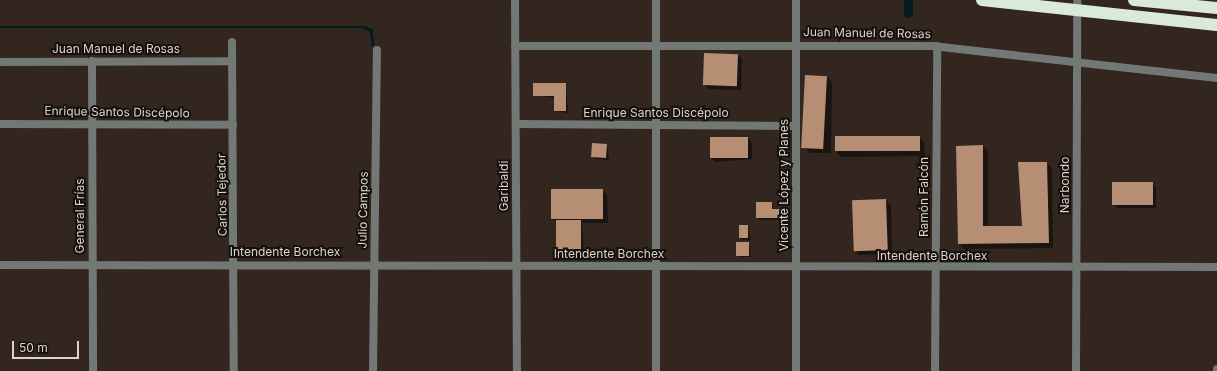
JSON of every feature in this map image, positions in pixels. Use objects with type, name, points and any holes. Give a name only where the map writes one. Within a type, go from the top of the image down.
[{"type":"highway","points":[[982,0],[1076,5],[1217,25]]},
{"type":"highway","points":[[1134,0],[1217,8]]},
{"type":"street","name":"Garibaldi","points":[[515,0],[517,371]]},
{"type":"street","points":[[656,0],[656,371]]},
{"type":"street","name":"Vicente López y Planes","points":[[796,0],[796,371]]},
{"type":"street","name":"Narbondo","points":[[1076,5],[1076,371]]},
{"type":"street","name":"Carlos Tejedor","points":[[232,42],[235,264],[234,371]]},
{"type":"street","name":"Juan Manuel de Rosas","points":[[515,46],[656,44],[937,46],[1217,78]]},
{"type":"street","name":"Ramón Falcón","points":[[935,371],[937,46]]},
{"type":"street","name":"Julio Campos","points":[[373,371],[377,50]]},
{"type":"street","name":"General Frías","points":[[92,61],[93,371]]},
{"type":"street","name":"Juan Manuel de Rosas","points":[[0,62],[232,61]]},
{"type":"street","name":"Enrique Santos Discépolo","points":[[0,124],[92,123],[233,125]]},
{"type":"street","name":"Enrique Santos Discépolo","points":[[516,124],[796,126]]},
{"type":"street","name":"Intendente Borchex","points":[[0,265],[374,264],[796,268],[1217,267]]},
{"type":"building","points":[[704,53],[738,54],[737,86],[703,85]]},
{"type":"building","points":[[805,75],[827,76],[823,149],[801,148]]},
{"type":"building","points":[[533,83],[566,83],[566,111],[554,111],[554,96],[533,96]]},
{"type":"building","points":[[835,136],[920,136],[920,151],[835,151]]},
{"type":"building","points":[[710,137],[748,137],[748,158],[710,158]]},
{"type":"building","points":[[592,143],[607,144],[606,158],[591,157]]},
{"type":"building","points":[[983,145],[983,226],[1022,226],[1018,162],[1047,162],[1049,243],[958,244],[956,146]]},
{"type":"building","points":[[1112,182],[1153,182],[1153,205],[1112,205]]},
{"type":"building","points":[[551,189],[603,189],[603,219],[551,219]]},
{"type":"building","points":[[886,199],[888,250],[854,251],[852,200]]},
{"type":"building","points":[[756,202],[772,202],[772,209],[783,209],[783,218],[756,218]]},
{"type":"building","points":[[556,220],[581,220],[581,252],[556,252]]},
{"type":"building","points":[[739,225],[748,225],[748,238],[739,238]]},
{"type":"building","points":[[736,242],[749,242],[749,256],[736,256]]},
{"type":"waterway","points":[[908,1],[908,13]]},
{"type":"waterway","points":[[0,27],[364,27],[371,30],[373,44]]}]
